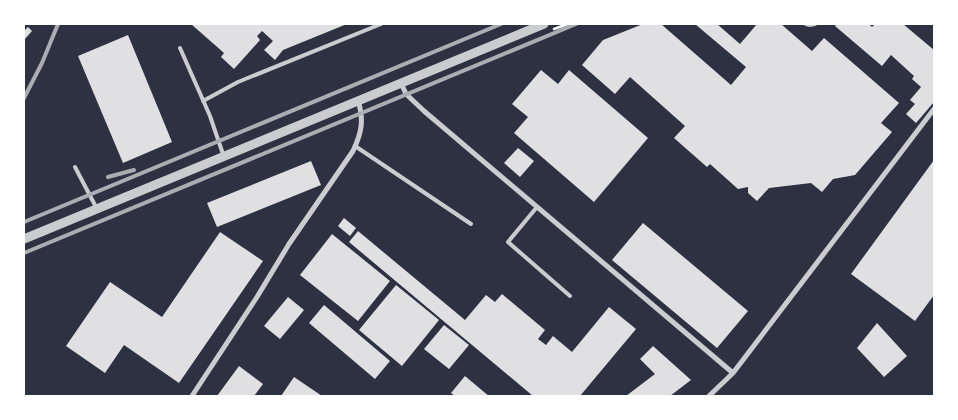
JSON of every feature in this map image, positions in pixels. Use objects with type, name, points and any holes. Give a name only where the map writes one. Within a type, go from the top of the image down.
[{"type":"street","points":[[24,239],[544,24]]},
{"type":"street","points":[[400,82],[406,94],[413,102],[733,373]]},
{"type":"street","points":[[192,396],[257,297],[289,244],[355,146],[360,136],[362,125],[358,100]]},
{"type":"street","points":[[709,396],[733,373],[934,109]]},
{"type":"lane","points":[[203,101],[238,82],[380,24]]},
{"type":"lane","points":[[806,24],[815,24]]},
{"type":"lane","points":[[180,48],[224,157]]},
{"type":"lane","points":[[355,146],[471,224]]},
{"type":"lane","points":[[75,167],[98,209]]},
{"type":"lane","points":[[537,207],[508,242],[570,296]]},
{"type":"building","points":[[191,24],[347,24],[283,50],[275,60],[264,50],[273,41],[262,31],[257,36],[260,40],[234,69],[221,57],[224,53]]},
{"type":"building","points":[[643,24],[661,24],[731,85],[746,67],[695,24],[717,24],[740,44],[757,24],[781,24],[812,51],[824,38],[899,103],[881,123],[892,132],[855,175],[833,179],[822,192],[811,183],[769,188],[757,201],[748,193],[748,187],[738,189],[710,164],[707,167],[674,138],[685,126],[630,77],[615,94],[582,65],[603,40]]},
{"type":"building","points":[[837,24],[869,24],[872,27],[875,24],[903,24],[934,50],[934,102],[916,123],[906,114],[915,104],[910,100],[921,87],[912,79],[914,76],[891,55],[882,66],[835,26]]},
{"type":"building","points":[[28,27],[32,31],[24,40],[24,31]]},
{"type":"building","points":[[128,35],[172,142],[123,163],[78,56]]},
{"type":"building","points":[[541,70],[558,84],[569,70],[648,138],[594,202],[514,133],[528,117],[512,104]]},
{"type":"building","points":[[518,148],[534,161],[520,177],[504,163]]},
{"type":"building","points":[[934,160],[934,295],[915,321],[851,274]]},
{"type":"building","points":[[311,161],[321,185],[217,227],[207,203]]},
{"type":"building","points":[[344,218],[356,228],[350,236],[338,226]]},
{"type":"building","points":[[643,223],[748,311],[717,348],[612,260]]},
{"type":"building","points":[[358,231],[465,320],[486,295],[495,302],[502,294],[545,330],[538,339],[546,345],[553,336],[572,352],[609,307],[636,329],[580,396],[533,396],[349,242]]},
{"type":"building","points":[[220,232],[263,261],[179,383],[124,345],[105,373],[66,346],[110,282],[162,317]]},
{"type":"building","points":[[332,234],[390,281],[358,321],[300,275]]},
{"type":"building","points":[[396,285],[439,320],[402,366],[359,330]]},
{"type":"building","points":[[288,297],[304,310],[280,339],[264,326]]},
{"type":"building","points":[[324,305],[390,361],[375,379],[309,323]]},
{"type":"building","points":[[877,323],[907,356],[884,377],[857,348]]},
{"type":"building","points":[[444,325],[469,345],[449,369],[424,349]]},
{"type":"building","points":[[653,346],[691,380],[670,396],[626,396],[655,374],[640,359]]},
{"type":"building","points":[[239,366],[263,384],[254,396],[217,396]]},
{"type":"building","points":[[465,376],[489,396],[455,396],[451,393]]},
{"type":"building","points":[[294,377],[322,396],[281,396]]},
{"type":"railway","points":[[24,98],[42,63],[58,24]]},
{"type":"railway","points":[[24,222],[501,24]]},
{"type":"railway","points":[[24,253],[576,24]]},
{"type":"railway","points":[[108,177],[134,170]]}]
